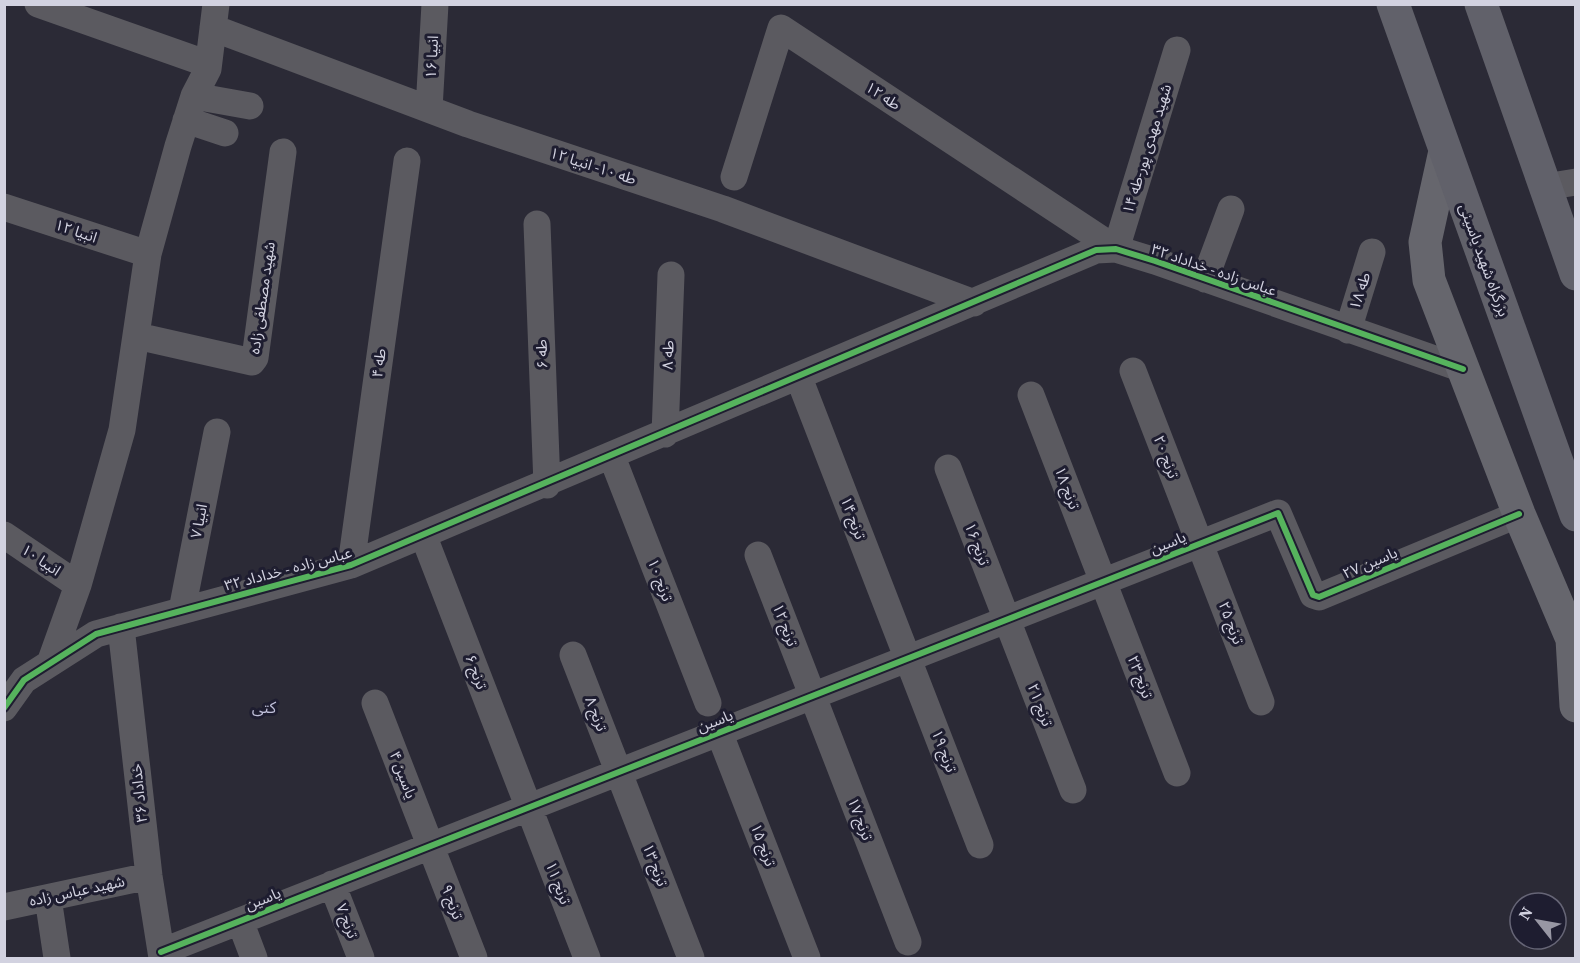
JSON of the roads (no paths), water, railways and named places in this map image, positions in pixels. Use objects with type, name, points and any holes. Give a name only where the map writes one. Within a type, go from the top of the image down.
[{"type":"highway","name":"بزرگراه شهید یاسینی","points":[[1393,4],[1575,515]]},
{"type":"highway","points":[[1481,4],[1560,184],[1575,274]]},
{"type":"main road","points":[[1445,150],[1425,242],[1425,263],[1429,280],[1519,514],[1574,639],[1575,706]]},
{"type":"street","points":[[38,4],[208,64]]},
{"type":"street","name":"انبیا ۱۶","points":[[429,109],[435,4]]},
{"type":"street","points":[[50,663],[78,585],[122,430],[148,254],[190,108],[208,64],[214,16]]},
{"type":"street","name":"طه ۱۰- انبیا ۱۲","points":[[214,16],[429,109],[723,209],[974,303]]},
{"type":"street","name":"طه ۱۲","points":[[734,177],[781,28],[1116,249]]},
{"type":"street","name":"شهید مهدی پور-طه ۱۴","points":[[1116,249],[1178,50]]},
{"type":"street","points":[[190,108],[250,106]]},
{"type":"street","points":[[190,108],[225,133]]},
{"type":"street","name":"شهید مصطفی زاده","points":[[137,336],[252,362],[255,358],[283,152]]},
{"type":"street","name":"طه ۴","points":[[351,565],[407,161]]},
{"type":"street","name":"انبیا ۱۲","points":[[4,207],[148,254]]},
{"type":"street","points":[[1205,279],[1231,209]]},
{"type":"street","name":"طه ۶","points":[[537,224],[547,485]]},
{"type":"street","name":"عباس زاده - خداداد ۳۲","points":[[4,708],[24,680],[96,634],[351,565],[424,537],[1096,250],[1116,249],[1463,369]]},
{"type":"street","name":"طه ۱۸","points":[[1348,330],[1372,252]]},
{"type":"street","name":"طه ۸","points":[[665,434],[671,275]]},
{"type":"street","name":"ترنج ۲۰","points":[[1133,371],[1200,543]]},
{"type":"street","name":"ترنج ۱۴","points":[[799,378],[908,658]]},
{"type":"street","name":"ترنج ۱۸","points":[[1031,395],[1103,581]]},
{"type":"street","name":"انبیا ۷","points":[[182,610],[217,432]]},
{"type":"street","name":"ترنج ۱۰","points":[[612,457],[708,704]]},
{"type":"street","name":"ترنج ۱۶","points":[[948,468],[1006,619]]},
{"type":"street","name":"یاسین ۲۷","points":[[1278,513],[1313,596],[1319,597],[1519,514]]},
{"type":"street","name":"یاسین","points":[[162,955],[332,884],[1278,513]]},
{"type":"street","name":"انبیا ۱۰","points":[[4,535],[78,585]]},
{"type":"street","name":"ترنج ۶","points":[[424,537],[528,807]]},
{"type":"street","name":"ترنج ۲۵","points":[[1200,543],[1262,702]]},
{"type":"street","name":"ترنج ۱۲","points":[[758,555],[812,696]]},
{"type":"street","name":"ترنج ۲۳","points":[[1103,581],[1177,773]]},
{"type":"street","name":"ترنج ۲۱","points":[[1006,619],[1073,790]]},
{"type":"street","name":"خداداد ۳۶","points":[[121,627],[149,876],[162,955]]},
{"type":"street","name":"ترنج ۸","points":[[573,655],[618,772]]},
{"type":"street","name":"ترنج ۱۹","points":[[908,658],[980,845]]},
{"type":"street","name":"ترنج ۱۷","points":[[812,696],[908,942]]},
{"type":"street","name":"یاسین ۴","points":[[375,703],[430,846]]},
{"type":"street","name":"ترنج ۱۵","points":[[719,732],[807,958]]},
{"type":"street","name":"ترنج ۱۳","points":[[618,772],[691,958]]},
{"type":"street","name":"ترنج ۱۱","points":[[528,807],[587,958]]},
{"type":"street","name":"ترنج ۹","points":[[430,846],[474,958]]},
{"type":"street","name":"شهید عباس زاده","points":[[4,907],[149,876]]},
{"type":"street","name":"ترنج ۷","points":[[332,884],[361,958]]},
{"type":"street","points":[[48,898],[57,958]]},
{"type":"street","points":[[240,921],[254,958]]},
{"type":"district","name":"کتی","points":[[264,707]]}]
